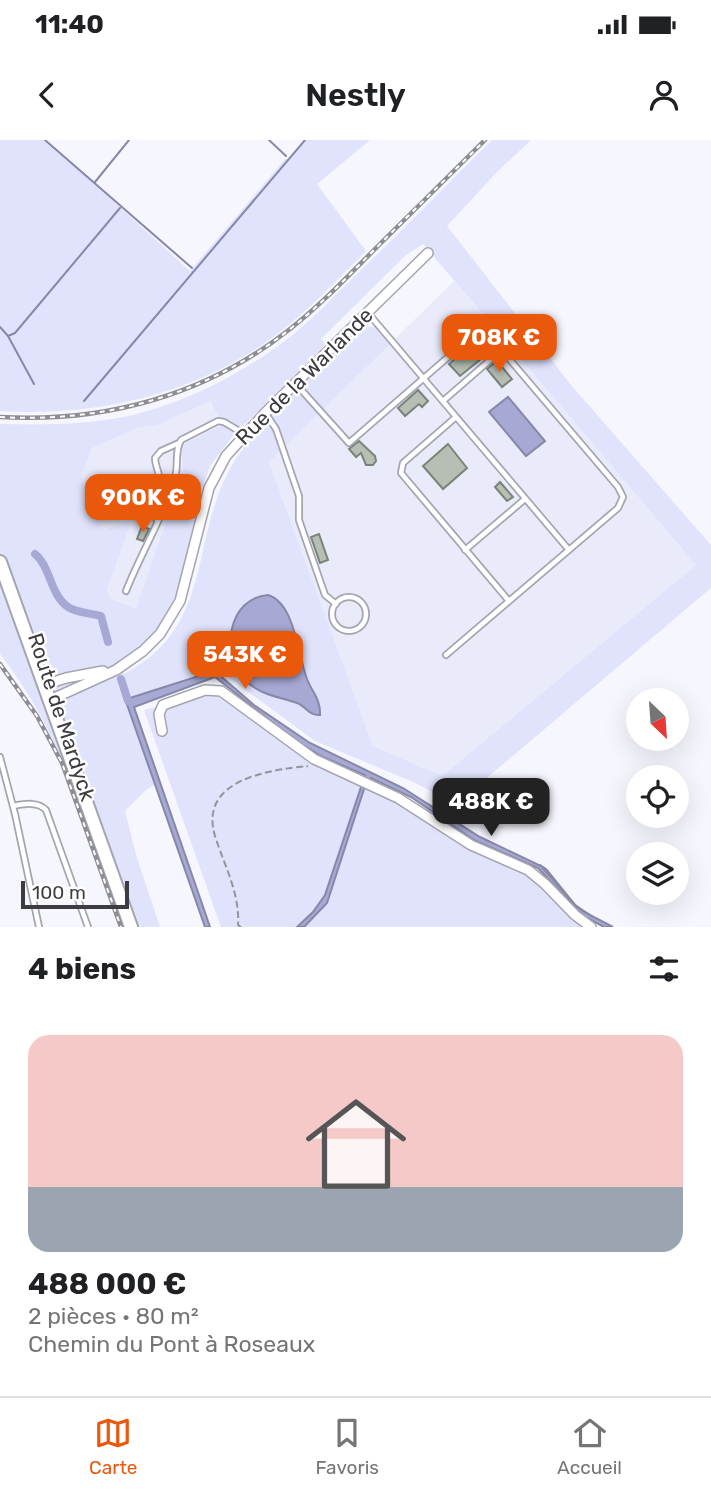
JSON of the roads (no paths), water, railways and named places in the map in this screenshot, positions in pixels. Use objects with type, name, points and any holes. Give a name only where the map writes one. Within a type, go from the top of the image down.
[{"type":"main road","name":"Route de Mardyck","points":[[0,564],[27,613],[48,684],[131,927]]},
{"type":"street","name":"Rue de la Warlande","points":[[53,699],[131,660],[157,638],[176,610],[186,585],[212,481],[226,456],[244,434],[428,253]]},
{"type":"street","name":"Rue de la Warlande","points":[[48,684],[66,678],[95,674],[131,660]]},
{"type":"street","points":[[162,731],[159,714],[163,705],[205,690],[214,689],[224,693],[292,745],[323,764],[410,805],[471,845],[532,873],[591,927]]},
{"type":"lane","points":[[367,312],[569,550]]},
{"type":"lane","points":[[296,383],[349,443],[470,338]]},
{"type":"lane","points":[[443,401],[499,354],[505,354],[622,494],[618,508],[446,655]]},
{"type":"lane","points":[[265,413],[276,429],[299,496],[299,520],[326,597],[336,604]]},
{"type":"lane","points":[[456,417],[402,463],[401,470],[405,479],[509,601]]},
{"type":"lane","points":[[158,521],[152,514],[150,505],[159,478],[155,461],[161,451],[218,421],[244,434]]},
{"type":"lane","points":[[126,591],[176,475],[180,442]]},
{"type":"lane","points":[[466,550],[525,499]]},
{"type":"lane","points":[[348,598],[360,602],[366,612],[362,625],[353,631],[340,628],[333,617],[336,604],[348,598]]},
{"type":"lane","points":[[0,757],[39,927]]},
{"type":"lane","points":[[13,806],[34,804],[46,810],[88,927]]},
{"type":"water","points":[[508,397],[545,441],[526,456],[489,412]]},
{"type":"water","points":[[268,595],[277,600],[290,619],[320,715],[313,714],[300,704],[256,689],[236,668],[230,642],[236,616],[255,598]]},
{"type":"water","points":[[211,672],[217,673],[254,705],[310,743],[403,788],[480,837],[541,866],[575,905],[613,927],[604,927],[582,915],[538,868],[474,840],[411,797],[371,778],[365,786],[327,903],[304,927],[297,927],[313,912],[325,895],[365,775],[323,757],[293,739],[215,677],[134,707],[210,927],[205,927],[123,693],[127,691],[130,698]]},
{"type":"waterway","points":[[45,140],[192,268]]},
{"type":"waterway","points":[[95,182],[129,140]]},
{"type":"waterway","points":[[269,140],[286,156]]},
{"type":"waterway","points":[[84,401],[305,140]]},
{"type":"waterway","points":[[8,336],[15,333],[120,208]]},
{"type":"waterway","points":[[0,327],[8,336],[34,384]]},
{"type":"waterway","points":[[35,554],[62,602],[75,611],[101,616],[108,642]]},
{"type":"waterway","points":[[121,679],[128,701]]},
{"type":"waterway","points":[[540,865],[575,905],[593,917]]},
{"type":"railway","points":[[0,417],[78,415],[153,400],[189,387],[258,352],[290,329],[336,288],[485,140]]},
{"type":"railway","points":[[0,664],[37,716],[62,763],[121,927]]}]
